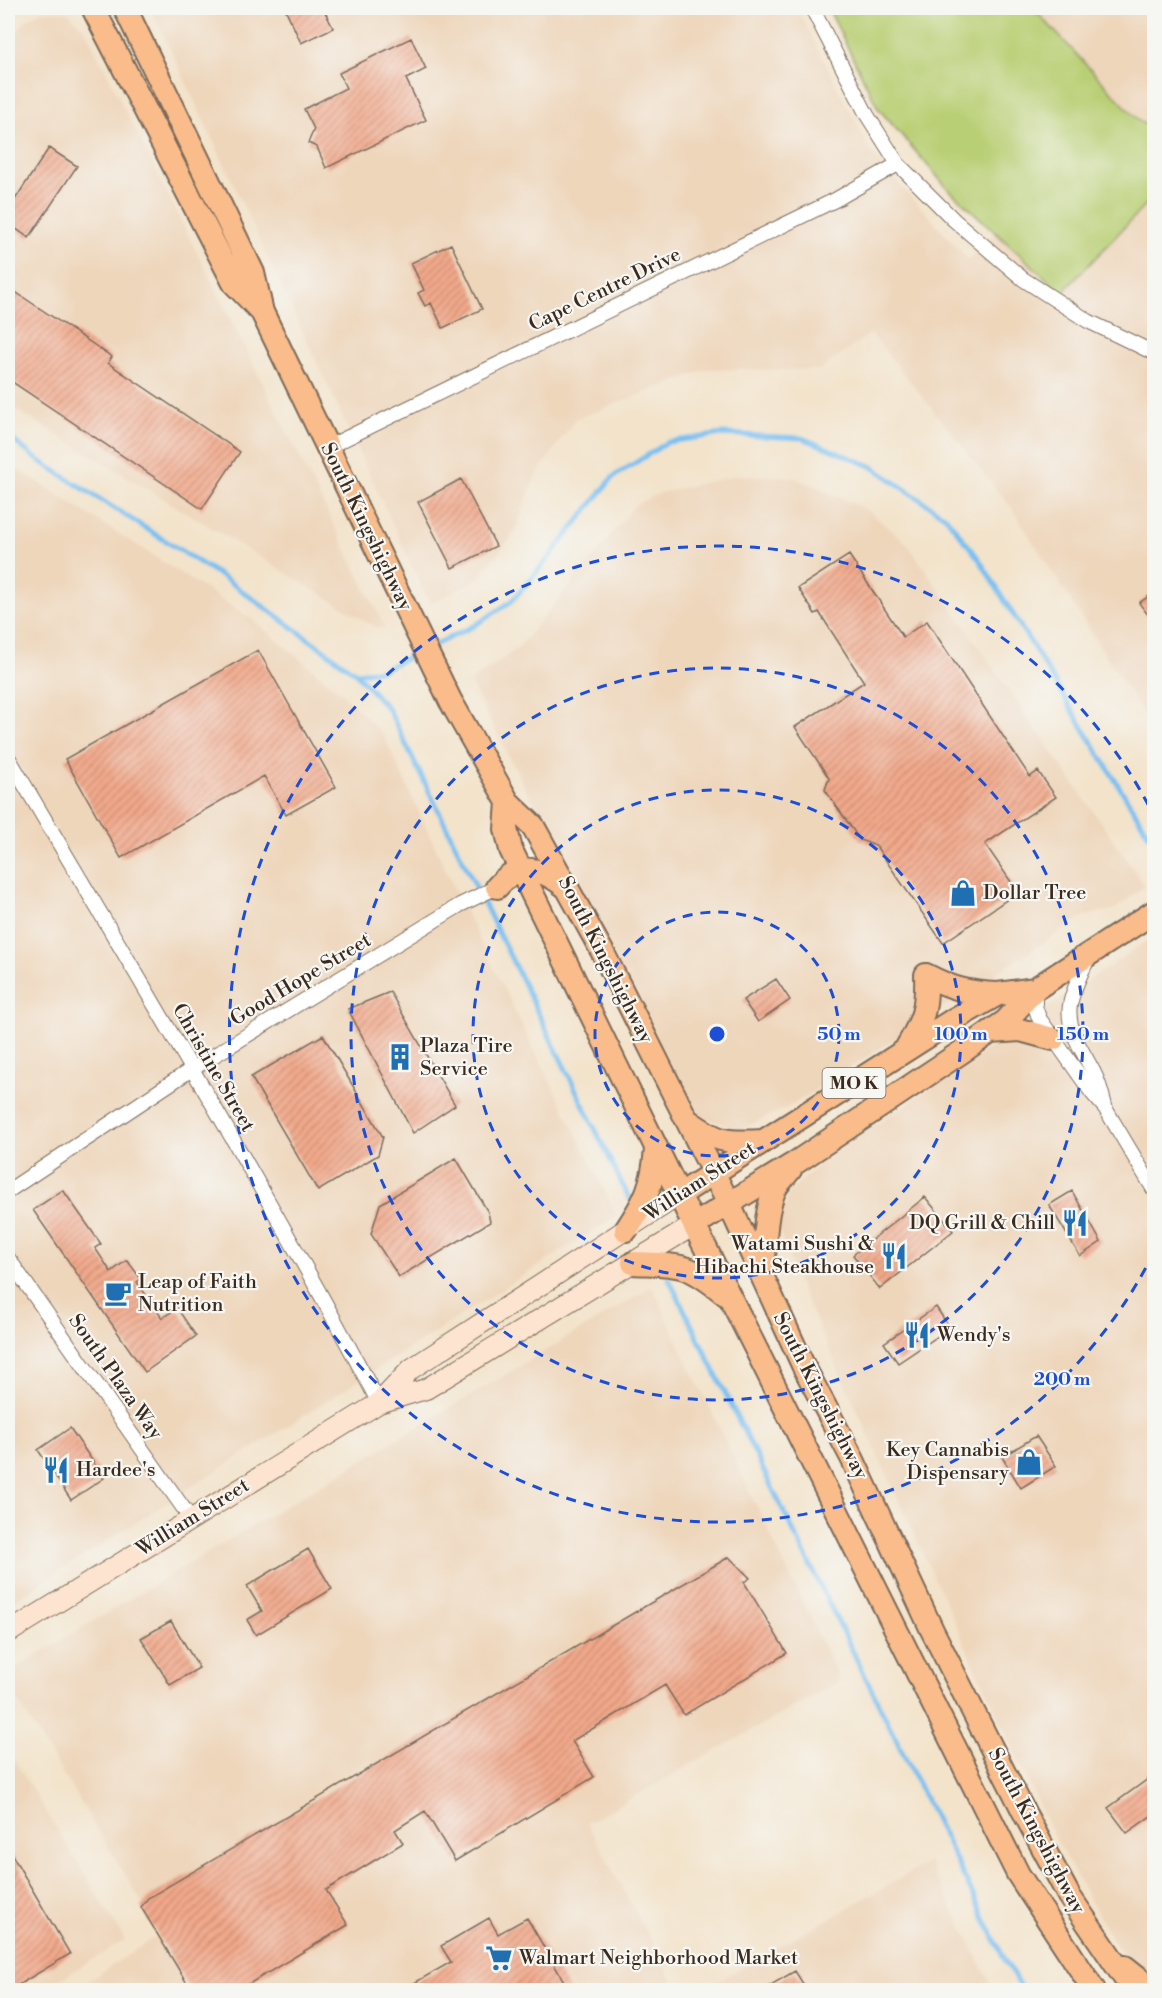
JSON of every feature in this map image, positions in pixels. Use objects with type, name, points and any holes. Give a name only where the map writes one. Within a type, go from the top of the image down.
[{"type":"main road","name":"South Kingshighway","points":[[93,8],[234,283],[262,312]]},
{"type":"main road","name":"South Kingshighway","points":[[125,8],[253,273],[262,312],[450,700],[508,802],[534,826],[603,953],[729,1204],[803,1365],[857,1468],[932,1630],[1026,1816],[1069,1896],[1133,1990]]},
{"type":"main road","name":"South Kingshighway","points":[[508,802],[506,829],[511,850],[679,1196],[1018,1874],[1094,1990]]},
{"type":"main road","points":[[497,887],[502,881],[520,870],[532,870],[545,873],[569,890]]},
{"type":"main road","points":[[497,887],[510,888],[536,902]]},
{"type":"main road","name":"William Street","points":[[379,1403],[426,1389],[729,1204],[1006,1021],[1035,989],[1145,918]]},
{"type":"main road","points":[[904,1051],[921,1022],[927,997],[926,975],[947,986],[971,993],[998,994]]},
{"type":"main road","name":"William Street","points":[[8,1633],[379,1403],[411,1369],[904,1051],[998,994],[1035,989]]},
{"type":"main road","points":[[989,1032],[1020,1030],[1053,1039]]},
{"type":"main road","points":[[686,1119],[709,1136],[731,1142],[764,1141]]},
{"type":"main road","points":[[626,1230],[644,1204],[654,1175],[656,1149]]},
{"type":"main road","points":[[764,1282],[764,1245],[775,1189],[795,1162]]},
{"type":"main road","points":[[633,1263],[686,1268],[704,1278],[731,1299]]},
{"type":"main road","points":[[1104,1948],[1155,1990]]},
{"type":"main road","points":[[1077,1964],[1085,1990]]},
{"type":"street","points":[[813,8],[867,115],[898,164],[954,220],[1023,279],[1088,321],[1155,353]]},
{"type":"street","name":"Cape Centre Drive","points":[[328,447],[835,200],[898,164]]},
{"type":"street","name":"Christine Street","points":[[8,758],[192,1069],[344,1336],[379,1403]]},
{"type":"street","name":"Good Hope Street","points":[[8,1191],[192,1069],[460,905],[497,887]]},
{"type":"street","points":[[1089,955],[1074,990],[1070,1004],[1070,1017],[1077,1043],[1095,1074],[1106,1108]]},
{"type":"street","points":[[1035,989],[1035,1006],[1039,1018],[1092,1093],[1106,1108],[1155,1190]]},
{"type":"street","name":"South Plaza Way","points":[[8,1258],[191,1519]]},
{"type":"shaded area","points":[[151,8],[797,8],[871,152],[968,260],[996,233],[1062,292],[1154,196],[1154,731],[1011,507],[871,333],[820,370],[708,369],[575,419],[534,479],[514,534],[477,579],[430,604]]},
{"type":"shaded area","points":[[1033,8],[1154,8],[1154,129],[1139,121]]},
{"type":"shaded area","points":[[42,11],[68,12],[85,30],[385,627],[379,629],[8,405],[8,57],[14,36],[25,21]]},
{"type":"shaded area","points":[[8,463],[252,619],[345,696],[384,736],[454,888],[617,1216],[8,1604]]},
{"type":"shaded area","points":[[739,475],[793,477],[867,510],[906,542],[1145,886],[1115,909],[1084,916],[796,1103],[738,1131],[696,1114],[470,682],[519,647],[635,505],[660,493]]},
{"type":"shaded area","points":[[1154,936],[1154,1978],[1144,1976],[1115,1944],[1052,1833],[797,1280],[779,1229],[789,1193],[821,1162]]},
{"type":"shaded area","points":[[652,1287],[840,1681],[587,1823],[678,1990],[75,1990],[161,1933],[8,1685],[8,1672]]},
{"type":"shaded area","points":[[8,1750],[125,1940],[42,1990],[8,1990]]},
{"type":"shaded area","points":[[929,1862],[994,1990],[702,1990]]},
{"type":"green space","points":[[828,8],[1033,8],[1139,121],[1154,129],[1154,196],[1062,293],[948,189],[878,108]]},
{"type":"building","points":[[285,8],[323,8],[333,28],[301,43]]},
{"type":"building","points":[[411,38],[426,69],[406,79],[426,120],[326,168],[317,147],[308,143],[314,129],[304,109],[346,88],[339,73]]},
{"type":"building","points":[[49,148],[77,166],[29,238],[8,223],[8,210]]},
{"type":"building","points":[[451,244],[482,309],[443,328],[431,303],[425,306],[418,293],[424,290],[411,263]]},
{"type":"building","points":[[8,287],[112,357],[108,363],[240,452],[202,509],[8,379]]},
{"type":"building","points":[[461,479],[496,546],[452,568],[418,502]]},
{"type":"building","points":[[849,555],[903,637],[927,621],[1030,777],[1038,771],[1056,797],[985,844],[1018,892],[943,943],[876,846],[860,840],[825,790],[829,778],[795,727],[864,682],[819,612],[815,614],[798,588]]},
{"type":"building","points":[[1155,592],[1155,624],[1139,603]]},
{"type":"building","points":[[258,650],[336,787],[286,815],[264,776],[121,858],[65,759]]},
{"type":"building","points":[[776,979],[790,1000],[758,1022],[743,1000]]},
{"type":"building","name":"Plaza Tire Service","points":[[390,992],[455,1105],[413,1133],[348,1009]]},
{"type":"building","points":[[323,1035],[383,1137],[378,1155],[318,1191],[251,1077]]},
{"type":"building","points":[[456,1158],[488,1212],[490,1222],[399,1277],[371,1234],[380,1204]]},
{"type":"building","points":[[63,1190],[101,1244],[95,1248],[111,1272],[127,1260],[141,1279],[137,1282],[162,1318],[177,1308],[196,1336],[145,1372],[33,1210]]},
{"type":"building","name":"DQ Grill & Chill","points":[[1072,1191],[1101,1242],[1080,1256],[1049,1205]]},
{"type":"building","points":[[925,1197],[953,1231],[880,1289],[853,1255]]},
{"type":"building","name":"Wendy's","points":[[936,1307],[950,1328],[898,1363],[884,1343]]},
{"type":"building","points":[[70,1428],[104,1478],[71,1500],[38,1450]]},
{"type":"building","name":"Key Cannabis Dispensary","points":[[1036,1436],[1056,1466],[1021,1488],[1002,1457]]},
{"type":"building","points":[[308,1549],[332,1589],[256,1635],[247,1620],[262,1611],[247,1586]]},
{"type":"building","points":[[729,1557],[750,1578],[744,1582],[787,1653],[684,1715],[665,1685],[572,1741],[594,1777],[455,1861],[425,1811],[395,1830],[403,1843],[326,1890],[348,1925],[239,1990],[191,1990],[141,1907],[148,1898]]},
{"type":"building","points":[[171,1621],[199,1668],[170,1685],[141,1638]]},
{"type":"building","points":[[1155,1774],[1155,1813],[1127,1833],[1108,1808]]},
{"type":"building","points":[[8,1848],[70,1954],[10,1990],[8,1990]]},
{"type":"building","name":"Walmart Neighborhood Market","points":[[489,1918],[498,1934],[527,1918],[569,1990],[402,1990],[451,1962],[441,1946]]},
{"type":"building","points":[[795,1971],[807,1990],[762,1990]]},
{"type":"waterway","points":[[430,647],[474,626],[512,601],[613,477],[668,442],[722,434],[802,438],[871,466],[946,517],[979,559],[1154,843]]},
{"type":"waterway","points":[[8,436],[35,458],[224,578],[356,673],[382,670],[422,651]]},
{"type":"waterway","points":[[356,673],[389,710],[629,1198]]},
{"type":"waterway","points":[[669,1279],[1007,1964],[1023,1990]]},
{"type":"place","name":"Dollar Tree","points":[[963,893]]},
{"type":"place","name":"Plaza Tire Service","points":[[400,1057]]},
{"type":"place","name":"DQ Grill & Chill","points":[[1075,1223]]},
{"type":"place","name":"Watami Sushi & Hibachi Steakhouse","points":[[894,1256]]},
{"type":"place","name":"Leap of Faith Nutrition","points":[[118,1293]]},
{"type":"place","name":"Wendy's","points":[[917,1335]]},
{"type":"place","name":"Key Cannabis Dispensary","points":[[1029,1462]]},
{"type":"place","name":"Hardee's","points":[[56,1470]]},
{"type":"place","name":"Walmart Neighborhood Market","points":[[499,1958]]}]
